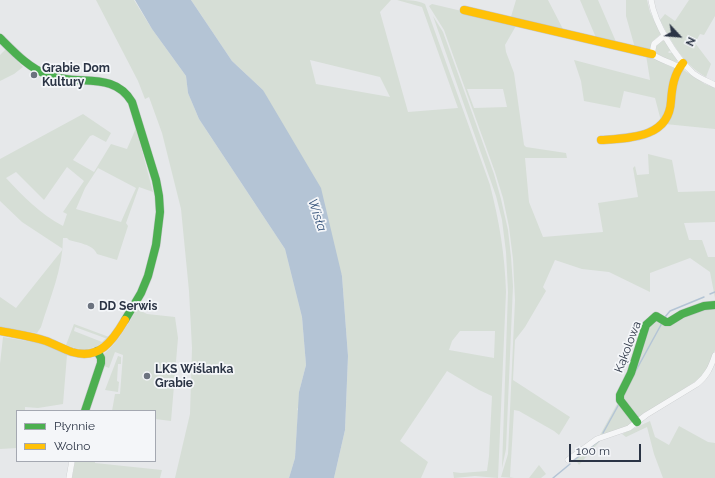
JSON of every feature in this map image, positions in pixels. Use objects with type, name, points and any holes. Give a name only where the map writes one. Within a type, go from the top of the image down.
[{"type":"street","points":[[651,0],[652,9],[681,65]]},
{"type":"street","points":[[464,10],[652,54],[657,58],[681,65],[715,85]]},
{"type":"street","points":[[652,54],[654,44],[665,35]]},
{"type":"street","points":[[0,38],[25,62],[44,74],[67,80],[112,83],[118,86],[128,96],[137,116],[158,191],[160,204],[158,225],[150,268],[142,291],[108,345],[97,351],[86,354],[77,353],[39,339],[0,331]]},
{"type":"street","points":[[602,140],[641,135],[656,129],[667,118],[675,76],[681,65]]},
{"type":"street","name":"Kąkolowa","points":[[637,422],[620,400],[620,395],[631,373],[646,325],[656,316],[666,322],[669,322],[682,314],[704,306],[715,305]]},
{"type":"street","points":[[85,410],[101,363],[101,358],[97,351]]},
{"type":"street","points":[[568,460],[597,439],[629,428],[700,382],[711,367],[715,355]]},
{"type":"street","points":[[69,478],[72,462]]},
{"type":"shaded area","points":[[96,0],[134,0],[152,29],[186,76],[188,93],[199,119],[285,249],[302,317],[306,365],[299,392],[299,410],[297,408],[295,458],[289,478],[175,478],[190,414],[192,348],[189,291],[181,209],[162,133],[149,97],[145,99],[138,81]]},
{"type":"shaded area","points":[[191,0],[391,0],[380,12],[408,112],[458,108],[422,7],[397,0],[415,1],[425,4],[490,185],[501,238],[506,292],[498,478],[475,476],[454,478],[453,472],[461,473],[487,471],[492,396],[447,371],[400,441],[428,462],[421,478],[334,478],[345,430],[348,356],[342,276],[263,90],[232,61]],"holes":[[[310,60],[380,77],[390,97],[316,84]],[[460,331],[495,331],[494,358],[449,350],[452,341]]]},
{"type":"shaded area","points":[[516,0],[548,0],[565,33],[510,20]]},
{"type":"shaded area","points":[[580,0],[598,0],[617,44],[597,40]]},
{"type":"shaded area","points":[[626,0],[647,0],[650,12],[661,34],[652,42],[649,52],[635,48],[626,16]]},
{"type":"shaded area","points":[[689,0],[715,0],[715,16],[704,35],[700,34],[695,43],[711,64],[706,77],[691,66],[679,52],[660,20],[665,14],[675,21]]},
{"type":"shaded area","points":[[432,4],[517,24],[505,45],[514,73],[524,145],[526,147],[566,153],[567,158],[525,158],[529,202],[543,237],[603,232],[598,203],[638,197],[633,168],[635,166],[637,175],[649,174],[648,154],[672,160],[678,192],[715,191],[715,222],[684,223],[689,240],[702,240],[708,257],[715,257],[715,298],[710,272],[690,258],[650,273],[650,292],[609,272],[582,269],[555,260],[543,287],[546,291],[525,327],[515,340],[513,380],[570,417],[559,435],[519,411],[514,410],[510,477],[514,478],[501,477],[508,454],[515,300],[513,259],[509,227],[503,198],[495,172],[444,30],[429,6]],"holes":[[[467,89],[503,89],[507,107],[474,108]]]},
{"type":"shaded area","points":[[433,16],[443,32],[494,174],[508,230],[513,286],[506,449],[502,468],[508,292],[506,252],[502,220],[496,196]]},
{"type":"shaded area","points":[[661,40],[665,41],[671,50],[668,52],[673,53],[678,61],[676,62],[661,57],[655,52],[655,46]]},
{"type":"shaded area","points":[[6,49],[23,67],[14,74],[0,81],[0,55]]},
{"type":"shaded area","points":[[646,55],[675,67],[665,117],[661,121],[655,98],[624,91],[620,108],[584,101],[581,81],[574,60],[650,80]]},
{"type":"shaded area","points":[[682,69],[705,84],[715,88],[715,129],[665,124],[675,85]]},
{"type":"shaded area","points":[[83,114],[111,133],[106,142],[93,135],[90,136],[73,160],[94,172],[111,144],[127,149],[136,128],[153,192],[139,187],[126,223],[128,226],[117,260],[97,254],[92,248],[85,244],[63,238],[62,249],[22,222],[0,201],[0,159]],"holes":[[[67,167],[84,181],[63,212],[67,214],[63,226],[39,210],[6,178],[16,172],[44,200]],[[98,168],[136,188],[121,222],[76,209],[85,188]]]},
{"type":"shaded area","points":[[62,250],[55,283],[41,327],[37,333],[0,327],[0,297],[16,308]]},
{"type":"shaded area","points":[[715,307],[715,350],[712,360],[702,377],[638,419],[623,402],[622,395],[642,341],[654,318],[665,323],[681,316]]},
{"type":"shaded area","points":[[137,309],[147,314],[175,317],[178,338],[171,421],[156,419],[156,410],[112,410],[115,394],[120,394],[123,355],[115,352],[109,368],[104,366],[104,354],[118,339]]},
{"type":"shaded area","points":[[74,324],[109,337],[94,348],[89,349],[78,349],[66,345]],"holes":[[[75,327],[105,338],[102,342],[74,331]]]},
{"type":"shaded area","points":[[3,337],[45,344],[67,355],[63,404],[38,408],[25,407],[25,410],[16,410],[16,448],[0,449],[0,364]]},
{"type":"shaded area","points":[[118,356],[121,357],[121,364],[118,364],[118,392],[105,390]]},
{"type":"shaded area","points":[[619,402],[634,420],[627,426],[614,432],[600,435],[617,404]]},
{"type":"shaded area","points":[[650,421],[655,437],[669,445],[679,426],[708,442],[715,443],[715,478],[663,478],[654,454],[647,427],[626,437],[622,434]]},
{"type":"shaded area","points":[[599,439],[601,440],[579,465],[574,457]]},
{"type":"shaded area","points":[[75,462],[95,462],[162,470],[160,478],[72,478]]},
{"type":"shaded area","points":[[539,465],[546,474],[541,478],[529,478]]},
{"type":"water","name":"Wisła","points":[[135,0],[191,0],[232,61],[263,90],[321,188],[342,276],[348,356],[345,430],[334,478],[289,478],[295,458],[299,392],[306,365],[302,317],[285,249],[199,119],[188,93],[186,76],[152,29]]},
{"type":"waterway","points":[[710,294],[715,292]]},
{"type":"waterway","points":[[665,317],[670,311],[704,297]]},
{"type":"waterway","points":[[634,374],[662,323]]},
{"type":"waterway","points":[[603,433],[619,404]]},
{"type":"waterway","points":[[573,461],[600,440]]},
{"type":"waterway","points":[[553,478],[570,464]]},
{"type":"traffic: fast","points":[[0,38],[22,60],[41,72],[59,78],[94,81],[115,86],[124,92],[132,102],[156,180],[160,212],[156,245],[148,276],[141,293],[125,320]]},
{"type":"traffic: fast","points":[[637,422],[620,400],[620,395],[631,373],[646,325],[656,316],[666,322],[669,322],[682,314],[704,306],[715,305]]},
{"type":"traffic: fast","points":[[85,410],[101,363],[101,358],[97,351]]},
{"type":"traffic: slow","points":[[464,10],[652,54]]},
{"type":"traffic: slow","points":[[601,140],[635,137],[656,129],[669,113],[673,86],[676,76],[683,63]]},
{"type":"traffic: slow","points":[[0,331],[40,339],[72,352],[81,354],[97,351],[104,347],[110,342],[125,320]]},
{"type":"place","name":"Grabie Dom Kultury","points":[[34,75]]},
{"type":"place","name":"DD Serwis","points":[[91,306]]},
{"type":"place","name":"LKS Wiślanka Grabie","points":[[147,376]]}]
